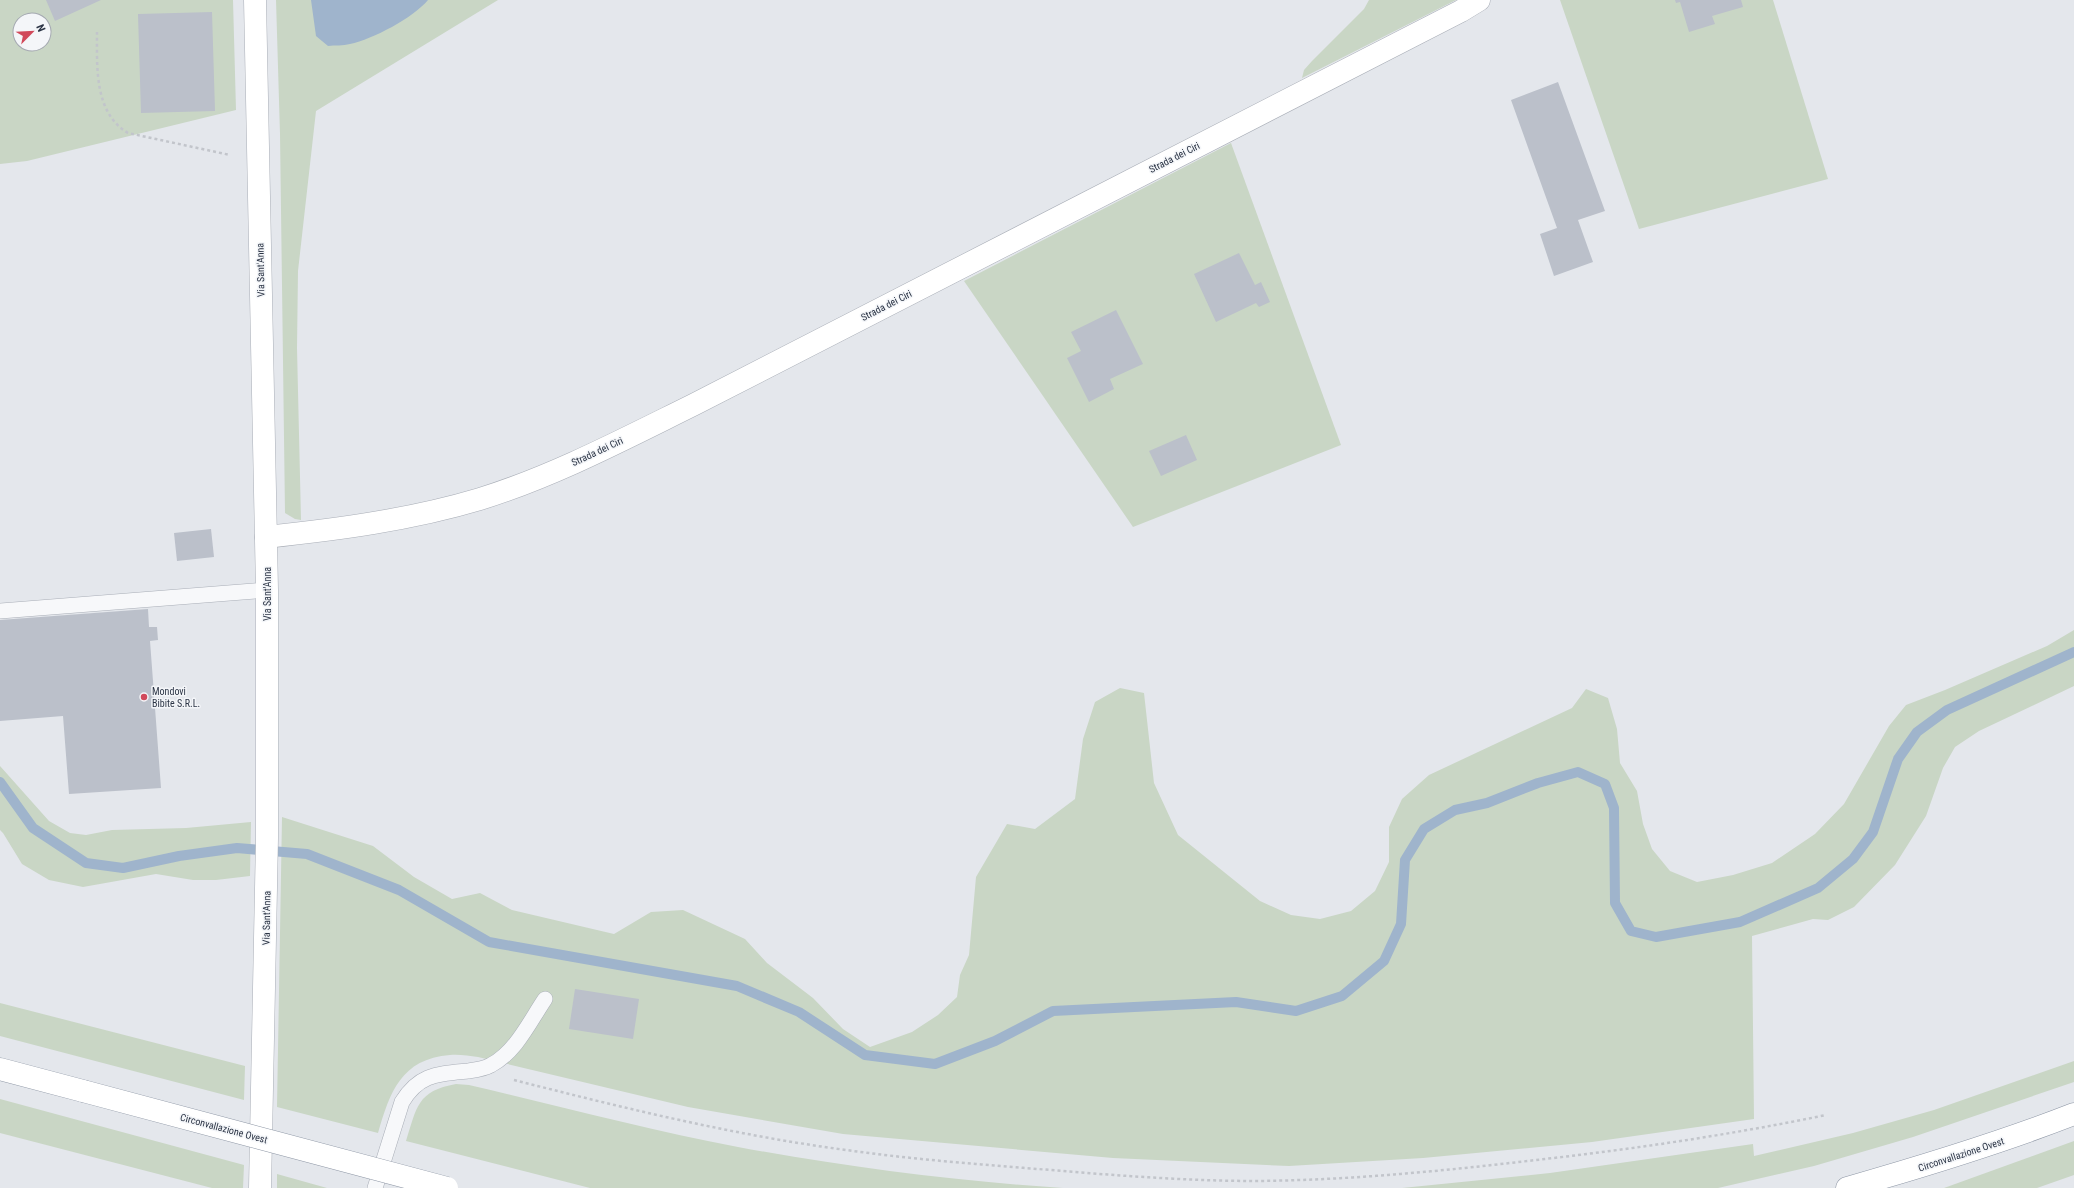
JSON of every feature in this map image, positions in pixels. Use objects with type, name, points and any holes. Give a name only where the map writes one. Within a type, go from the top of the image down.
[{"type":"main road","name":"Via Sant'Anna","points":[[255,0],[267,590],[267,863],[260,1188]]},
{"type":"main road","name":"Strada dei Ciri","points":[[266,537],[349,528],[397,519],[456,505],[505,490],[578,460],[693,405],[1462,11],[1479,0]]},
{"type":"main road","name":"Circonvallazione Ovest","points":[[0,1069],[447,1188]]},
{"type":"main road","name":"Circonvallazione Ovest","points":[[1847,1188],[1942,1161],[2074,1114]]},
{"type":"lane","points":[[0,611],[267,590]]},
{"type":"lane","points":[[375,1188],[402,1102],[410,1089],[422,1079],[437,1074],[476,1070],[491,1066],[512,1048],[545,999]]},
{"type":"path","points":[[97,32],[97,65],[101,96],[108,114],[117,126],[128,133],[258,161]]},
{"type":"path","points":[[476,1070],[693,1124],[845,1150],[953,1162],[1090,1174],[1253,1181],[1379,1177],[1509,1163],[1630,1149],[1731,1134],[1826,1115]]},
{"type":"green space","points":[[0,0],[233,0],[236,110],[27,161],[0,164]]},
{"type":"green space","points":[[276,0],[498,0],[316,111],[298,271],[297,348],[301,520],[295,519],[285,513],[280,134]]},
{"type":"green space","points":[[1369,0],[1456,0],[1302,78],[1304,70],[1364,9]]},
{"type":"green space","points":[[1560,0],[1773,0],[1828,179],[1639,229]]},
{"type":"green space","points":[[1231,143],[1341,445],[1133,527],[964,281]]},
{"type":"green space","points":[[2074,630],[2074,686],[1979,731],[1955,747],[1943,768],[1926,816],[1895,865],[1854,907],[1828,920],[1813,919],[1752,936],[1754,1119],[1592,1142],[1423,1158],[1289,1166],[1113,1158],[843,1134],[688,1107],[478,1057],[457,1055],[433,1058],[420,1063],[409,1071],[400,1080],[393,1091],[387,1104],[378,1133],[277,1107],[282,817],[373,846],[414,877],[452,899],[480,893],[512,910],[614,934],[651,912],[683,910],[745,939],[767,963],[813,998],[843,1029],[870,1047],[912,1032],[938,1015],[957,997],[960,975],[969,955],[976,877],[1007,824],[1035,829],[1075,799],[1083,739],[1095,702],[1120,688],[1144,693],[1154,783],[1178,835],[1260,901],[1291,915],[1320,919],[1351,911],[1375,891],[1389,862],[1389,827],[1402,799],[1429,775],[1572,708],[1586,689],[1608,698],[1617,729],[1620,763],[1637,791],[1643,824],[1652,849],[1670,871],[1697,882],[1733,875],[1772,863],[1815,834],[1844,804],[1889,726],[1906,705],[1945,690],[2047,646]]},
{"type":"green space","points":[[0,766],[49,821],[70,833],[86,835],[112,830],[186,828],[251,822],[250,876],[216,880],[193,880],[156,874],[83,887],[49,880],[22,864],[0,830]]},
{"type":"green space","points":[[0,1003],[245,1066],[244,1100],[0,1036]]},
{"type":"green space","points":[[2074,1061],[2074,1082],[1913,1137],[1814,1166],[1718,1188],[1402,1188],[1550,1173],[1753,1144],[1754,1156],[1853,1133],[1934,1110]]},
{"type":"green space","points":[[456,1084],[469,1085],[604,1118],[738,1147],[860,1167],[941,1177],[1063,1188],[590,1188],[406,1141],[420,1102],[433,1091]]},
{"type":"green space","points":[[0,1099],[244,1165],[243,1188],[212,1188],[0,1133]]},
{"type":"green space","points":[[2074,1141],[2074,1175],[2037,1188],[1944,1188]]},
{"type":"green space","points":[[277,1174],[327,1188],[277,1188]]},
{"type":"water","points":[[311,0],[428,0],[413,14],[381,33],[350,44],[328,46],[316,36]]},
{"type":"building","points":[[46,0],[101,0],[55,21]]},
{"type":"building","points":[[1675,0],[1741,0],[1743,7],[1712,16],[1715,24],[1689,32],[1680,2],[1676,3]]},
{"type":"building","points":[[212,12],[215,111],[141,113],[138,14]]},
{"type":"building","points":[[1558,82],[1605,211],[1578,220],[1593,262],[1554,276],[1540,234],[1557,228],[1511,100]]},
{"type":"building","points":[[1239,253],[1255,285],[1261,282],[1270,302],[1259,307],[1256,303],[1216,322],[1194,274]]},
{"type":"building","points":[[1116,310],[1143,364],[1110,379],[1114,389],[1089,402],[1067,358],[1081,351],[1071,332]]},
{"type":"building","points":[[1186,435],[1197,460],[1161,476],[1149,451]]},
{"type":"building","points":[[211,529],[214,557],[177,561],[174,533]]},
{"type":"building","points":[[148,609],[149,627],[157,627],[158,640],[150,641],[161,788],[69,794],[63,716],[0,721],[0,620]]},
{"type":"building","points":[[575,989],[639,999],[633,1039],[569,1029]]},
{"type":"waterway","points":[[0,782],[33,828],[86,863],[123,868],[179,856],[237,848],[307,854],[399,890],[489,942],[737,986],[799,1012],[865,1055],[935,1064],[995,1041],[1053,1011],[1236,1002],[1296,1011],[1342,996],[1384,961],[1401,924],[1405,860],[1424,829],[1455,810],[1487,803],[1538,783],[1578,772],[1605,784],[1614,808],[1615,903],[1631,931],[1656,937],[1740,922],[1818,888],[1853,859],[1873,832],[1898,759],[1917,732],[1947,710],[2074,652]]},
{"type":"place","name":"Mondovi Bibite S.R.L.","points":[[144,697]]}]
